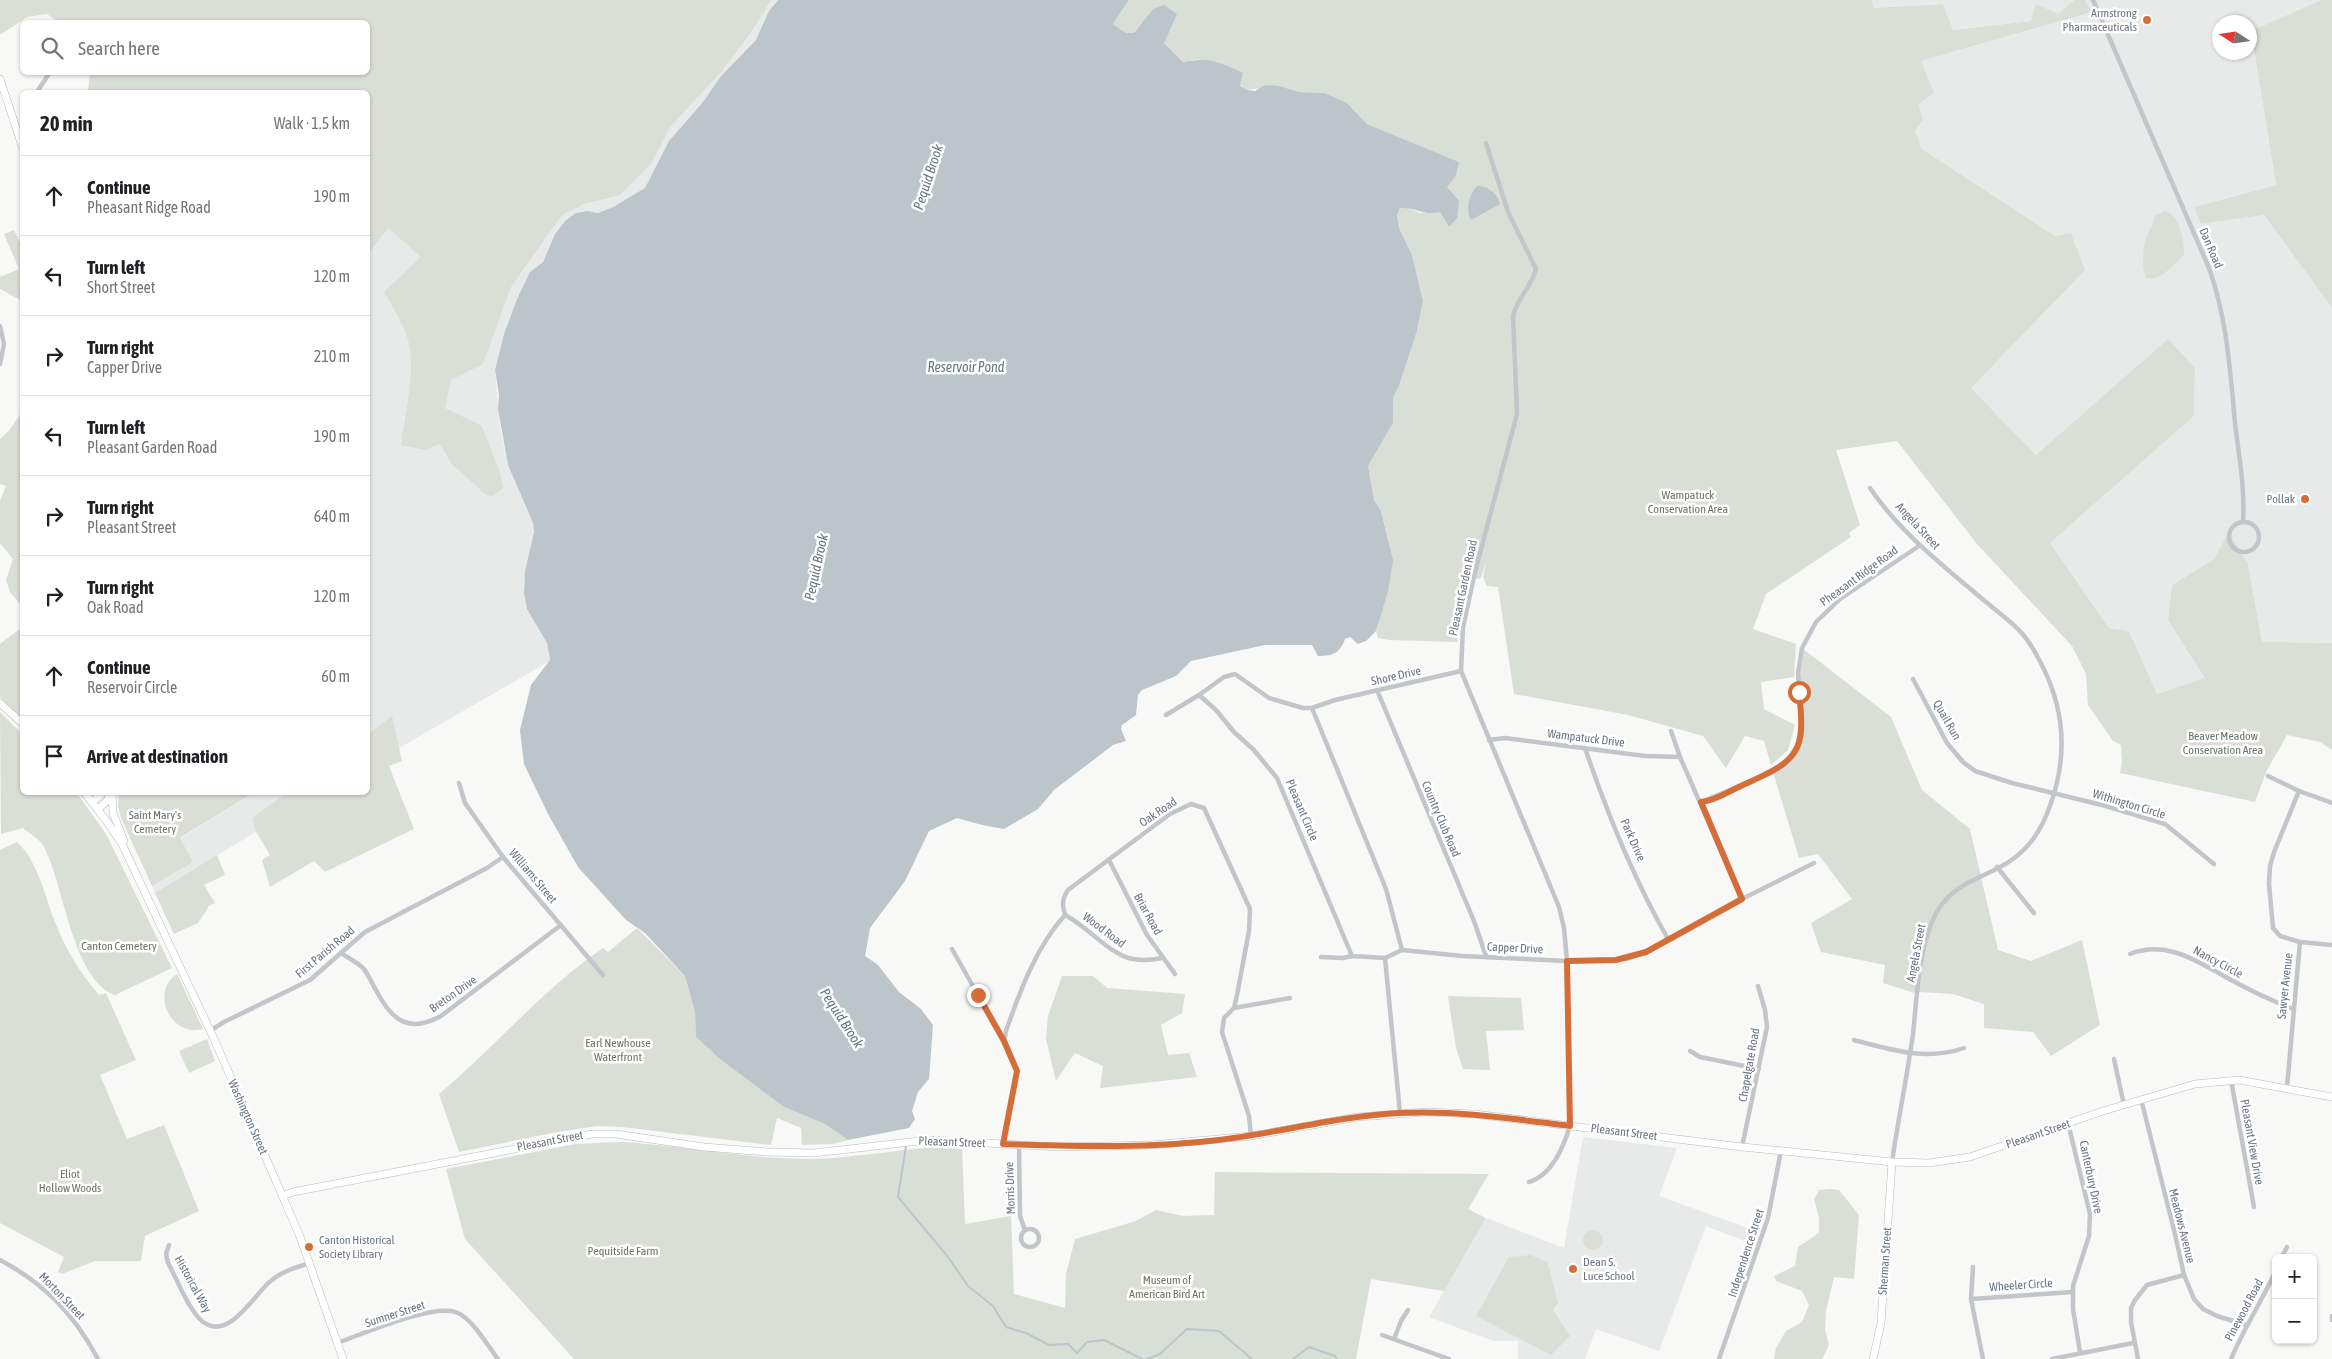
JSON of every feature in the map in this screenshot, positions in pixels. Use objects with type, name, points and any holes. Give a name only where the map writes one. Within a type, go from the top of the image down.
[{"type":"main road","points":[[0,79],[20,135]]},
{"type":"main road","points":[[0,703],[20,722]]},
{"type":"main road","name":"Washington Street","points":[[86,795],[122,844],[210,1031],[310,1262],[343,1359]]},
{"type":"main road","points":[[92,802],[100,795]]},
{"type":"main road","points":[[98,809],[107,801],[110,795]]},
{"type":"main road","name":"Washington Street","points":[[112,795],[116,820],[137,870],[139,881]]},
{"type":"main road","name":"Pleasant Street","points":[[282,1196],[293,1192],[592,1134],[616,1134],[704,1147],[767,1152],[830,1151],[928,1140],[1061,1147],[1152,1145],[1251,1136],[1357,1116],[1400,1113],[1474,1114],[1742,1147],[1892,1162],[1929,1163],[1970,1156],[2124,1104],[2195,1084],[2231,1080],[2332,1097]]},
{"type":"main road","name":"Sherman Street","points":[[1873,1359],[1881,1323],[1892,1162]]},
{"type":"street","name":"Dan Road","points":[[2093,0],[2206,261],[2216,291],[2226,335],[2231,375],[2244,498],[2243,522]]},
{"type":"street","points":[[37,90],[48,75]]},
{"type":"street","name":"Pleasant Garden Road","points":[[1486,144],[1508,212],[1536,269],[1534,278],[1515,307],[1513,316],[1517,414],[1475,572],[1463,628],[1461,671],[1559,907],[1564,928],[1567,961],[1570,1126]]},
{"type":"street","points":[[0,326],[4,352],[0,364]]},
{"type":"street","name":"Angela Street","points":[[1870,488],[1919,546],[2018,630],[2029,642],[2046,672],[2057,699],[2062,734],[2061,771],[2055,793],[2043,825],[2033,840],[2012,860],[1968,881],[1954,892],[1941,904],[1932,921],[1923,953],[1910,1053],[1892,1162]]},
{"type":"street","points":[[2243,522],[2256,527],[2260,536],[2259,542],[2253,550],[2244,553],[2235,549],[2229,536],[2233,527],[2243,522]]},
{"type":"street","name":"Pheasant Ridge Road","points":[[1701,802],[1773,772],[1785,764],[1798,745],[1802,734],[1798,672],[1802,648],[1816,622],[1840,599],[1919,546]]},
{"type":"street","name":"Shore Drive","points":[[1312,708],[1334,700],[1461,671]]},
{"type":"street","points":[[1166,715],[1224,677],[1235,674],[1269,698],[1302,708],[1312,708],[1386,889],[1402,950],[1385,958],[1321,956]]},
{"type":"street","name":"Quail Run","points":[[1913,679],[1947,743],[1963,762],[1975,771],[1989,776],[2055,793]]},
{"type":"street","name":"Country Club Road","points":[[1377,690],[1474,921],[1486,956]]},
{"type":"street","name":"Pleasant Circle","points":[[1198,695],[1216,710],[1277,778],[1352,956]]},
{"type":"street","points":[[1671,731],[1680,758],[1701,802],[1742,899]]},
{"type":"street","name":"Wampatuck Drive","points":[[1489,740],[1505,738],[1645,756],[1680,758]]},
{"type":"street","name":"Park Drive","points":[[1585,748],[1614,824],[1668,939]]},
{"type":"street","points":[[2268,776],[2299,791],[2332,803]]},
{"type":"street","name":"Williams Street","points":[[459,783],[465,803],[503,857],[602,975]]},
{"type":"street","name":"Sawyer Avenue","points":[[2287,1088],[2300,942],[2280,936],[2273,928],[2269,884],[2270,866],[2274,852],[2299,791]]},
{"type":"street","name":"Withington Circle","points":[[2055,793],[2165,824],[2214,864]]},
{"type":"street","name":"Oak Road","points":[[1065,916],[1062,905],[1068,890],[1170,814],[1191,804],[1204,808],[1250,909],[1249,931],[1234,1008],[1224,1018],[1222,1032],[1249,1116],[1251,1136]]},
{"type":"street","name":"First Parish Road","points":[[210,1031],[224,1022],[310,980],[366,932],[503,857]]},
{"type":"street","name":"Briar Road","points":[[1109,860],[1134,911],[1162,958],[1175,974]]},
{"type":"street","name":"Capper Drive","points":[[1402,950],[1567,961],[1627,959],[1646,952],[1742,899],[1814,863]]},
{"type":"street","points":[[1997,868],[2034,913]]},
{"type":"street","points":[[1004,1041],[1011,1017],[1034,961],[1052,932],[1065,916]]},
{"type":"street","name":"Wood Road","points":[[1065,916],[1082,925],[1119,955],[1139,961],[1162,958]]},
{"type":"street","name":"Breton Drive","points":[[341,953],[364,969],[386,1008],[392,1014],[401,1021],[418,1025],[426,1024],[441,1016],[561,925]]},
{"type":"street","points":[[2300,942],[2332,945]]},
{"type":"street","name":"Nancy Circle","points":[[2130,954],[2153,948],[2165,949],[2183,955],[2204,964],[2268,999],[2293,1009]]},
{"type":"street","points":[[952,949],[1004,1041],[1017,1071],[1003,1144]]},
{"type":"street","points":[[1385,958],[1400,1113]]},
{"type":"street","name":"Chapelgate Road","points":[[1742,1147],[1766,1027],[1765,1010],[1758,986]]},
{"type":"street","points":[[1234,1008],[1290,998]]},
{"type":"street","points":[[1854,1040],[1910,1053],[1942,1054],[1964,1048]]},
{"type":"street","points":[[1690,1051],[1700,1057],[1759,1069]]},
{"type":"street","points":[[2114,1059],[2124,1104]]},
{"type":"street","name":"Pleasant View Drive","points":[[2231,1080],[2254,1207]]},
{"type":"street","name":"Meadows Avenue","points":[[2141,1099],[2184,1275],[2194,1298],[2203,1309],[2217,1316],[2246,1325]]},
{"type":"street","name":"Canterbury Drive","points":[[2068,1123],[2090,1214],[2088,1236],[2072,1292],[2080,1352]]},
{"type":"street","points":[[1529,1182],[1536,1180],[1546,1172],[1562,1148],[1570,1126]]},
{"type":"street","name":"Morris Drive","points":[[1019,1145],[1020,1216],[1025,1230]]},
{"type":"street","name":"Independence Street","points":[[1720,1359],[1768,1218],[1781,1151]]},
{"type":"street","name":"Morris Drive","points":[[1032,1229],[1038,1233],[1038,1240],[1034,1246],[1027,1246],[1022,1242],[1021,1235],[1025,1230],[1032,1229]]},
{"type":"street","name":"Historical Way","points":[[169,1245],[166,1254],[168,1263],[196,1314],[205,1323],[213,1325],[232,1322],[269,1282],[284,1272],[310,1262]]},
{"type":"street","points":[[2283,1254],[2286,1247]]},
{"type":"street","name":"Morton Street","points":[[0,1260],[31,1278],[47,1290],[77,1324],[98,1359]]},
{"type":"street","name":"Wheeler Circle","points":[[1973,1267],[1971,1299],[1982,1359]]},
{"type":"street","points":[[2138,1359],[2133,1342],[2131,1308],[2148,1285],[2184,1275]]},
{"type":"street","name":"Pinewood Road","points":[[2230,1359],[2246,1325],[2266,1294],[2272,1280]]},
{"type":"street","name":"Wheeler Circle","points":[[1971,1299],[2072,1292]]},
{"type":"street","name":"Sumner Street","points":[[337,1343],[421,1314],[449,1310],[459,1313],[470,1322],[498,1359]]},
{"type":"street","points":[[1394,1339],[1408,1310]]},
{"type":"street","points":[[1382,1335],[1449,1359]]},
{"type":"street","points":[[2052,1359],[2133,1342]]},
{"type":"shaded area","points":[[109,0],[778,0],[756,40],[721,76],[703,102],[669,141],[645,188],[613,207],[598,213],[587,211],[576,213],[566,220],[555,234],[543,262],[530,272],[517,299],[504,334],[495,370],[501,433],[508,465],[533,523],[534,532],[525,571],[524,593],[527,609],[547,643],[550,661],[370,765],[370,90],[129,90],[328,75],[370,75],[370,20],[344,20]]},
{"type":"shaded area","points":[[1872,0],[2074,0],[2058,14],[2031,21],[1953,30],[1943,4],[1872,8]]},
{"type":"shaded area","points":[[2085,0],[2321,0],[2257,28],[2257,15],[2212,15],[2212,60],[2256,60],[2276,185],[2194,207],[2201,224],[2264,215],[2332,308],[2332,643],[2262,642],[2248,564],[2229,533],[2214,559],[2172,585],[2168,620],[2206,678],[2157,694],[2129,631],[2109,628],[2050,543],[2194,416],[2195,368],[2168,340],[2036,455],[1971,388],[2071,233],[2055,236],[1922,149],[1915,131],[1923,120],[1919,103],[1921,61],[2092,12]]},
{"type":"shaded area","points":[[250,795],[317,795],[155,893],[152,886],[192,862],[180,839]]},
{"type":"shaded area","name":"Dean S. Luce School","points":[[1583,1137],[1677,1148],[1659,1196],[1759,1232],[1755,1245],[1706,1226],[1659,1351],[1596,1329],[1585,1359],[1518,1359],[1518,1341],[1493,1341],[1429,1317],[1486,1218],[1564,1248]]},
{"type":"green space","points":[[0,0],[771,0],[750,34],[721,72],[670,127],[651,164],[620,195],[584,204],[562,215],[511,287],[483,364],[451,380],[445,408],[482,426],[500,472],[503,488],[493,496],[486,495],[451,463],[440,444],[425,450],[401,445],[410,385],[410,349],[403,327],[384,292],[421,257],[388,228],[370,251],[370,90],[88,90],[90,75],[370,75],[370,20],[55,20],[47,14],[20,20],[0,35]]},
{"type":"green space","points":[[1129,0],[1872,0],[1873,8],[1943,4],[1953,30],[2031,21],[2036,4],[2058,14],[2074,0],[2085,0],[2092,12],[1921,61],[1934,93],[1919,104],[1923,120],[1915,131],[1922,149],[2055,236],[2071,233],[2085,270],[1971,388],[2036,455],[2168,339],[2195,368],[2194,416],[2050,543],[2109,628],[2129,631],[2157,694],[2205,678],[2168,620],[2172,585],[2214,559],[2229,532],[2248,564],[2262,642],[2332,643],[2332,750],[2320,742],[2287,735],[2266,772],[2255,802],[2120,773],[2122,761],[2121,745],[2113,741],[2088,705],[2086,674],[2072,646],[1977,544],[1897,441],[1836,450],[1860,525],[1849,533],[1851,537],[1766,594],[1753,629],[1796,644],[1794,677],[1761,682],[1764,709],[1795,725],[1788,750],[1771,765],[1764,741],[1745,736],[1726,768],[1703,736],[1628,715],[1514,694],[1498,587],[1487,586],[1483,577],[1487,559],[1481,578],[1472,580],[1457,642],[1378,638],[1376,631],[1389,542],[1381,511],[1374,500],[1368,466],[1393,423],[1393,396],[1399,386],[1417,331],[1423,301],[1412,255],[1399,228],[1397,215],[1400,208],[1407,207],[1419,213],[1440,212],[1449,227],[1447,187],[1456,176],[1458,162],[1367,124],[1347,103],[1325,93],[1300,92],[1279,86],[1247,90],[1198,59],[1183,62],[1164,43],[1169,30],[1153,9],[1134,33],[1126,33],[1113,24]]},
{"type":"green space","points":[[2321,0],[2332,0],[2332,308],[2264,215],[2201,224],[2194,207],[2276,185],[2256,60],[2257,28]]},
{"type":"green space","points":[[2164,211],[2174,217],[2177,222],[2182,236],[2184,255],[2162,275],[2152,279],[2146,278],[2143,269],[2143,258],[2146,238],[2155,216]]},
{"type":"green space","points":[[14,230],[20,243],[20,300],[0,289],[0,277],[19,269],[4,234]]},
{"type":"green space","points":[[20,415],[20,604],[10,592],[6,580],[13,559],[0,543],[0,501],[6,486],[0,484],[0,439],[8,432]]},
{"type":"green space","points":[[20,629],[20,717],[0,697],[0,644]]},
{"type":"green space","points":[[1802,648],[1891,717],[1922,790],[1970,829],[1998,950],[2031,961],[2082,940],[2100,1025],[2051,1056],[2033,1032],[1984,1028],[1984,1004],[1953,994],[1919,992],[1918,994],[1883,983],[1885,965],[1821,952],[1811,923],[1852,899],[1818,854],[1799,858],[1773,772],[1785,764],[1802,734],[1799,692]]},
{"type":"green space","name":"Canton Cemetery","points":[[0,712],[20,732],[20,795],[79,796],[106,834],[172,968],[115,995],[100,986],[89,971],[79,951],[43,845],[23,828],[1,834]]},
{"type":"green space","points":[[392,716],[402,761],[389,766],[414,829],[325,872],[314,861],[270,887],[262,860],[270,855],[256,832],[252,818],[284,795],[370,795],[370,732]]},
{"type":"green space","name":"Saint Mary's Cemetery","points":[[119,795],[250,795],[180,838],[193,862],[152,886],[121,818],[118,807]]},
{"type":"green space","name":"Eliot Hollow Woods","points":[[17,842],[36,869],[59,932],[69,951],[86,979],[99,995],[106,993],[136,1060],[100,1075],[127,1139],[164,1125],[199,1211],[145,1236],[141,1261],[95,1261],[62,1274],[58,1272],[64,1257],[0,1223],[0,850]]},
{"type":"green space","points":[[217,855],[225,875],[204,885],[215,903],[209,906],[198,923],[174,934],[155,893]]},
{"type":"green space","name":"Earl Newhouse Waterfront","points":[[637,928],[685,976],[695,1012],[696,1037],[720,1059],[784,1107],[825,1124],[848,1140],[833,1144],[802,1145],[801,1128],[777,1118],[771,1145],[622,1127],[598,1126],[459,1152],[439,1094],[581,964],[603,948],[608,952]]},
{"type":"green space","points":[[177,974],[203,1029],[192,1030],[182,1027],[173,1020],[168,1012],[164,1002],[165,991],[169,982]]},
{"type":"green space","points":[[1062,976],[1093,976],[1107,988],[1185,994],[1182,1013],[1161,1025],[1168,1055],[1189,1053],[1197,1077],[1100,1088],[1103,1066],[1075,1053],[1056,1081],[1046,1039],[1048,1016]]},
{"type":"green space","points":[[1448,996],[1521,998],[1524,1030],[1486,1031],[1490,1070],[1463,1069],[1456,1048]]},
{"type":"green space","points":[[207,1039],[215,1061],[189,1073],[179,1051]]},
{"type":"green space","points":[[622,1142],[740,1155],[811,1159],[962,1146],[965,1224],[1011,1216],[1014,1294],[1065,1308],[1066,1274],[1075,1239],[1136,1221],[1156,1210],[1183,1216],[1214,1215],[1215,1172],[1489,1174],[1468,1209],[1486,1218],[1444,1291],[1371,1279],[1356,1359],[574,1359],[465,1239],[446,1169],[576,1144]]},
{"type":"green space","points":[[1819,1190],[1839,1190],[1859,1215],[1854,1279],[1834,1277],[1826,1311],[1825,1330],[1829,1345],[1822,1359],[1774,1359],[1776,1348],[1786,1331],[1802,1322],[1809,1305],[1802,1291],[1776,1281],[1774,1276],[1795,1266],[1798,1247],[1819,1233],[1819,1218],[1814,1199]]},
{"type":"green space","points":[[1593,1230],[1600,1233],[1603,1240],[1600,1247],[1593,1250],[1586,1247],[1583,1240],[1586,1233]]},
{"type":"green space","points":[[1531,1255],[1548,1263],[1558,1303],[1553,1310],[1570,1336],[1551,1355],[1476,1316],[1509,1257]]},
{"type":"water","name":"Reservoir Pond","points":[[778,0],[1129,0],[1113,24],[1126,33],[1134,33],[1153,9],[1164,5],[1177,14],[1164,43],[1183,62],[1208,60],[1243,73],[1240,86],[1247,90],[1255,91],[1265,85],[1279,86],[1300,92],[1325,93],[1347,103],[1367,124],[1459,162],[1456,176],[1447,187],[1459,201],[1457,218],[1449,227],[1440,212],[1429,213],[1400,208],[1397,215],[1399,228],[1412,255],[1423,301],[1417,331],[1399,386],[1393,397],[1393,423],[1368,466],[1374,500],[1381,511],[1393,560],[1388,591],[1376,631],[1366,641],[1358,644],[1350,637],[1345,639],[1338,651],[1328,655],[1318,656],[1312,645],[1265,645],[1191,661],[1176,676],[1142,690],[1138,695],[1136,715],[1122,725],[1121,729],[1126,741],[1113,745],[1054,790],[1038,809],[1004,829],[957,818],[929,831],[905,881],[870,928],[865,956],[878,965],[899,992],[921,1009],[933,1025],[929,1079],[918,1092],[912,1111],[915,1119],[909,1128],[848,1140],[825,1124],[784,1107],[720,1059],[696,1037],[695,1012],[685,976],[645,933],[626,920],[578,867],[548,814],[524,764],[520,730],[531,685],[550,660],[547,643],[527,609],[524,593],[525,571],[534,532],[533,523],[508,465],[498,409],[499,395],[495,370],[504,334],[517,299],[530,272],[543,262],[555,234],[566,220],[576,213],[587,211],[598,213],[613,207],[645,188],[669,141],[703,102],[721,76],[756,40],[769,11]]},
{"type":"water","points":[[1477,186],[1485,187],[1492,191],[1500,204],[1471,220],[1468,212],[1469,203],[1472,193]]},
{"type":"waterway","name":"Pequid Brook","points":[[906,1146],[898,1197],[948,1257],[968,1286],[993,1306],[1006,1327],[1026,1333],[1049,1345],[1068,1344],[1077,1353],[1087,1342],[1104,1340],[1142,1359]]},
{"type":"waterway","name":"Pequid Brook","points":[[1147,1359],[1160,1354],[1187,1329],[1219,1331],[1252,1359]]},
{"type":"waterway","name":"Pequid Brook","points":[[1293,1359],[1309,1347],[1335,1356],[1337,1359]]},
{"type":"place","name":"Armstrong Pharmaceuticals","points":[[2147,20]]},
{"type":"place","name":"Pollak","points":[[2305,499]]},
{"type":"place","name":"Canton Historical Society Library","points":[[309,1247]]},
{"type":"place","name":"Dean S. Luce School","points":[[1573,1269]]},
{"type":"route","points":[[978,995],[1004,1041],[1017,1071],[1003,1144],[1061,1147],[1180,1144],[1251,1136],[1357,1116],[1426,1112],[1474,1114],[1570,1126],[1567,961],[1627,959],[1646,952],[1742,899],[1701,802],[1773,772],[1785,764],[1798,745],[1802,734],[1803,726],[1799,692]]},
{"type":"park label","name":"Wampatuck Conservation Area","points":[[1688,502]]},
{"type":"park label","name":"Beaver Meadow Conservation Area","points":[[2223,743]]},
{"type":"park label","name":"Pequitside Farm","points":[[623,1251]]},
{"type":"park label","name":"Museum of American Bird Art","points":[[1167,1287]]}]
